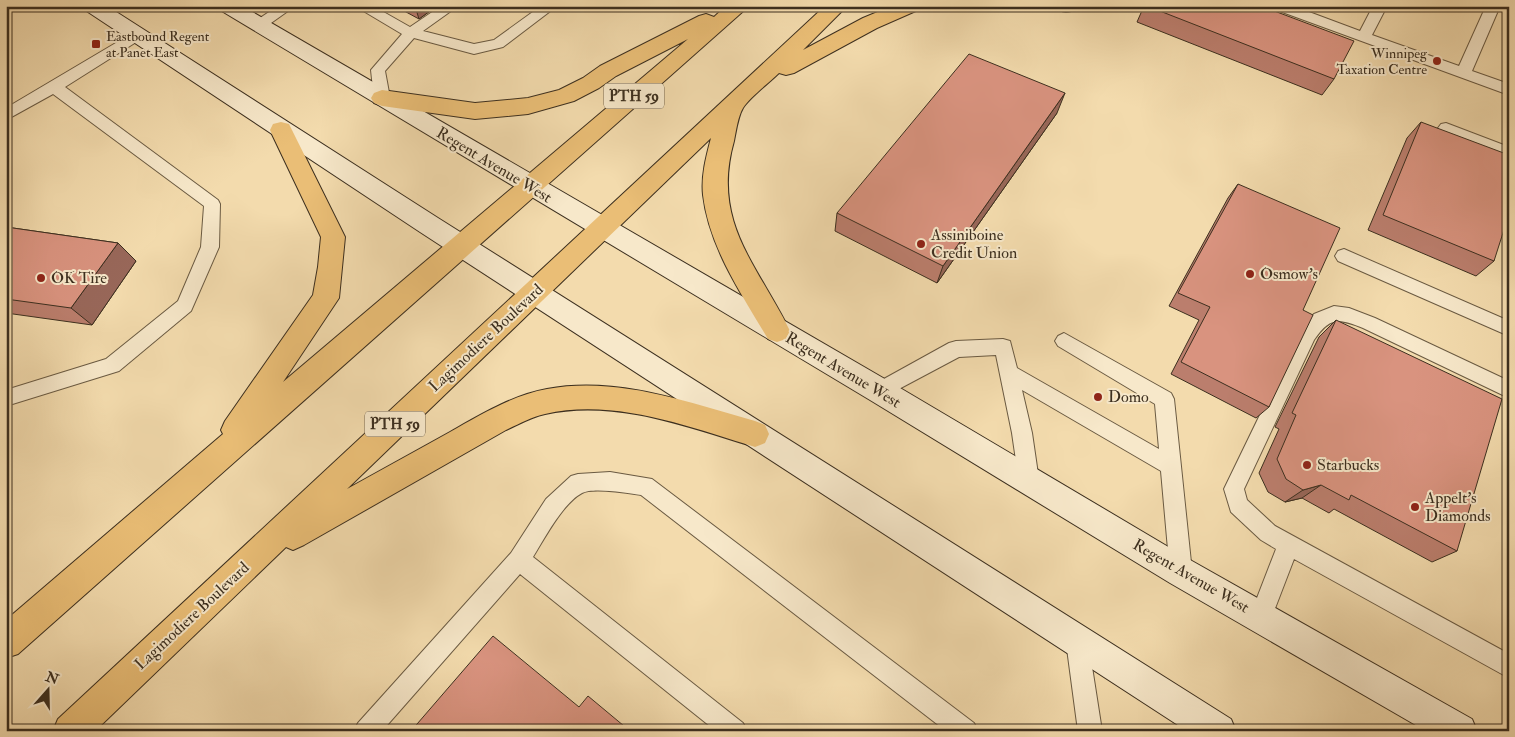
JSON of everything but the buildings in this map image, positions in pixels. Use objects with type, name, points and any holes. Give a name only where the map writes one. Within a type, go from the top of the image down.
[{"type":"main road","points":[[92,6],[281,130],[1218,731]]},
{"type":"main road","name":"Regent Avenue West","points":[[227,6],[1181,572],[1460,731]]},
{"type":"main road","points":[[382,98],[475,111],[505,110],[549,101],[566,96],[591,83],[608,71],[734,6]]},
{"type":"main road","name":"PTH 59","points":[[6,642],[461,245],[739,6]]},
{"type":"main road","name":"Lagimodiere Boulevard","points":[[70,731],[837,6]]},
{"type":"main road","points":[[756,84],[870,23],[911,6]]},
{"type":"main road","points":[[733,104],[715,175],[715,205],[721,224],[739,263],[776,331]]},
{"type":"main road","points":[[211,464],[326,298],[333,237],[281,130]]},
{"type":"main road","points":[[256,555],[496,420],[521,409],[547,401],[576,398],[618,400],[653,406],[755,434]]},
{"type":"lane","points":[[259,24],[288,6]]},
{"type":"lane","points":[[362,6],[410,33],[474,50],[498,44],[550,6]]},
{"type":"lane","points":[[382,98],[378,70],[410,33],[451,6]]},
{"type":"lane","points":[[1279,6],[1509,90]]},
{"type":"lane","points":[[1364,37],[1380,6]]},
{"type":"lane","points":[[1463,74],[1493,6]]},
{"type":"lane","points":[[6,116],[136,36]]},
{"type":"lane","points":[[6,398],[112,365],[185,306],[210,247],[212,204],[54,87]]},
{"type":"lane","points":[[1446,128],[1509,153]]},
{"type":"lane","points":[[1344,256],[1509,329]]},
{"type":"lane","points":[[1509,390],[1346,313],[1330,314],[1316,320],[1306,335],[1234,489],[1238,505],[1268,533],[1509,667]]},
{"type":"lane","points":[[1064,341],[1164,399],[1181,572]]},
{"type":"lane","points":[[880,392],[956,349],[1003,347],[1022,433],[1029,481]]},
{"type":"lane","points":[[1009,373],[1170,466]]},
{"type":"lane","points":[[366,731],[519,560],[553,506],[578,483],[610,481],[644,486],[966,731]]},
{"type":"lane","points":[[1261,616],[1288,544]]},
{"type":"lane","points":[[519,560],[735,731]]},
{"type":"lane","points":[[1077,641],[1090,731]]},
{"type":"place","name":"Eastbound Regent at Panet East","points":[[96,44]]},
{"type":"place","name":"Winnipeg Taxation Centre","points":[[1437,61]]},
{"type":"place","name":"Assiniboine Credit Union","points":[[921,244]]},
{"type":"place","name":"Osmow's","points":[[1250,274]]},
{"type":"place","name":"OK Tire","points":[[41,278]]},
{"type":"place","name":"Domo","points":[[1098,397]]},
{"type":"place","name":"Starbucks","points":[[1307,465]]},
{"type":"place","name":"Appelt's Diamonds","points":[[1415,507]]}]
